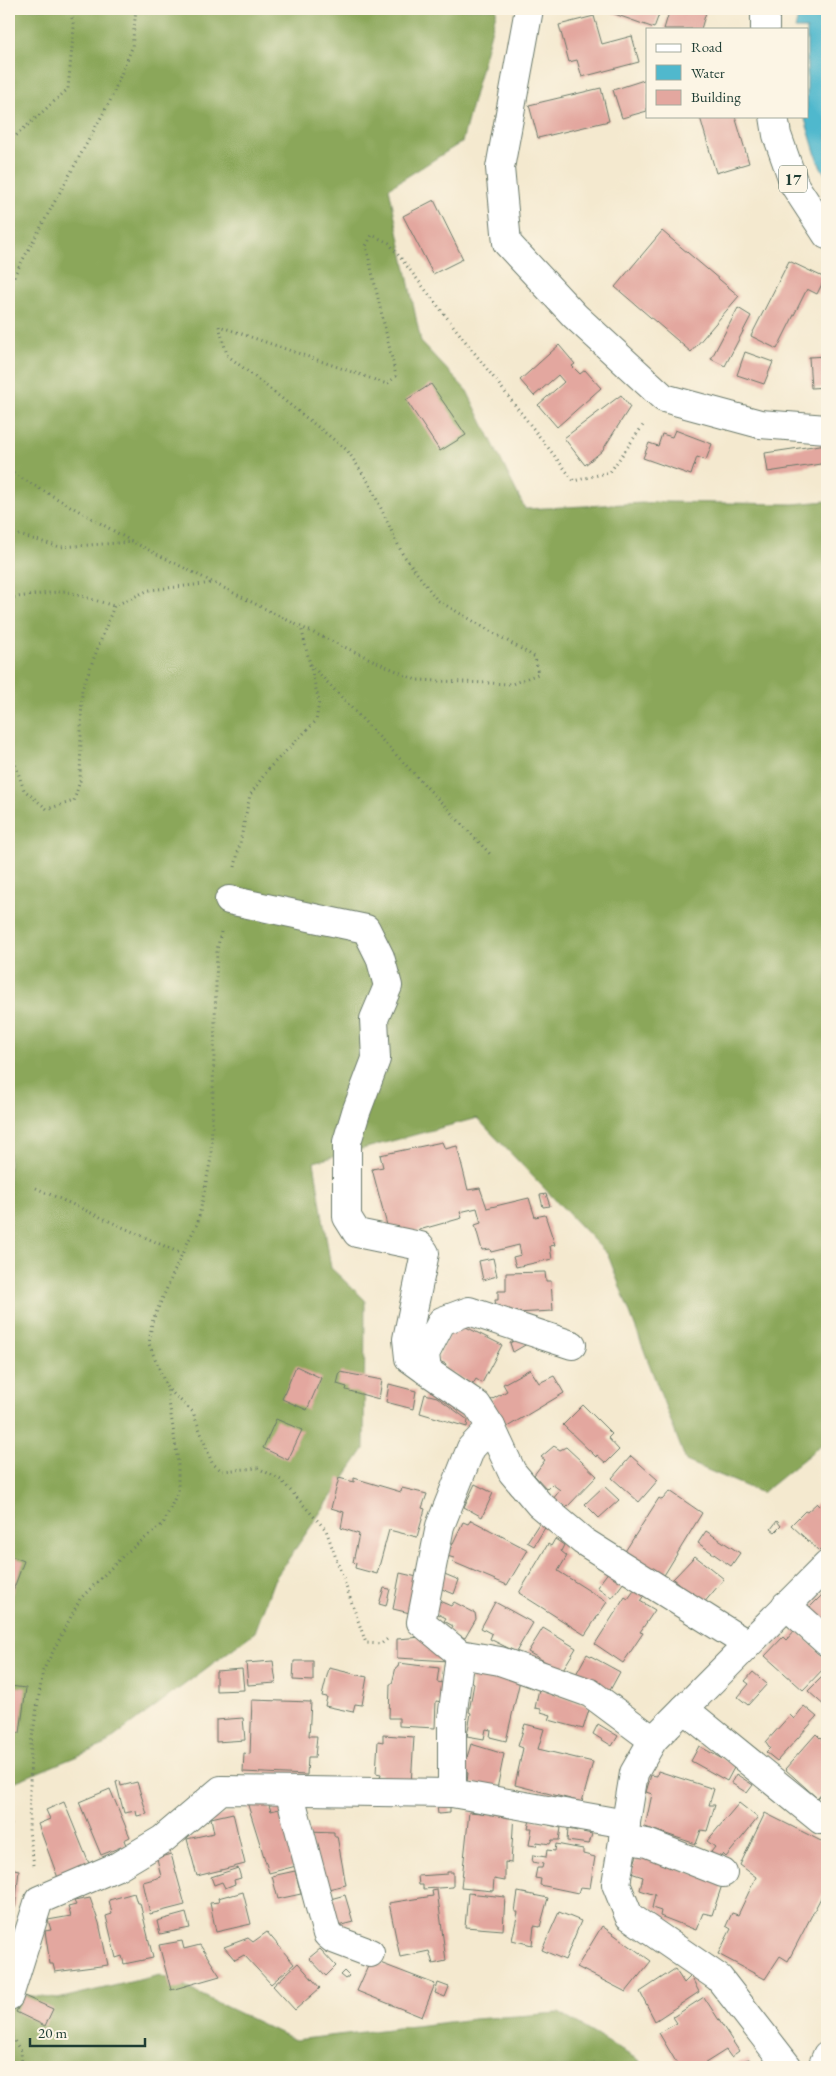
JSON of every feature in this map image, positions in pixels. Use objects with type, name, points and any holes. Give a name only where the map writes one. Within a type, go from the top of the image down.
[{"type":"street","points":[[529,9],[500,168],[507,243],[575,316],[664,398],[760,424],[827,428]]},
{"type":"street","points":[[765,28],[766,9]]},
{"type":"street","name":"17","points":[[774,118],[777,134],[795,186],[827,235]]},
{"type":"street","points":[[229,900],[366,928],[380,957],[388,986],[374,1019],[376,1059],[356,1112],[348,1142],[347,1217],[357,1232],[420,1246],[425,1254],[407,1339],[409,1358],[477,1405],[491,1427],[512,1472],[539,1504],[583,1541],[747,1644]]},
{"type":"street","points":[[427,1371],[425,1354],[442,1320],[469,1311],[572,1345]]},
{"type":"street","points":[[491,1427],[471,1448],[440,1526],[421,1622],[460,1654],[500,1661],[590,1693],[653,1740]]},
{"type":"street","points":[[788,2067],[719,1978],[628,1916],[616,1884],[634,1773],[653,1740],[827,1565]]},
{"type":"street","points":[[786,1605],[827,1642]]},
{"type":"street","points":[[452,1793],[452,1720],[460,1654]]},
{"type":"street","points":[[684,1709],[821,1820]]},
{"type":"street","points":[[9,1996],[39,1900],[118,1866],[163,1839],[222,1790],[452,1793],[624,1831],[647,1843],[723,1873]]},
{"type":"street","points":[[289,1791],[327,1934],[333,1940],[370,1954]]},
{"type":"street","points":[[822,2067],[827,2055]]},
{"type":"path","points":[[9,142],[68,89],[74,27],[70,9]]},
{"type":"path","points":[[9,285],[110,101],[132,48],[136,9]]},
{"type":"path","points":[[9,471],[133,542],[301,627],[416,680],[512,684],[538,674],[535,657],[437,600],[402,553],[369,482],[347,450],[227,355],[219,326],[387,384],[396,376],[366,246],[372,235],[389,242],[574,481],[610,472],[664,398]]},
{"type":"path","points":[[9,532],[60,548],[133,542]]},
{"type":"path","points":[[9,598],[65,590],[114,606],[149,590],[213,582]]},
{"type":"path","points":[[9,746],[24,790],[47,809],[74,801],[80,781],[82,688],[114,606]]},
{"type":"path","points":[[39,1900],[30,1821],[31,1744],[43,1671],[80,1599],[125,1554],[163,1524],[178,1490],[178,1462],[167,1388],[149,1344],[152,1322],[198,1222],[211,1158],[217,950],[250,795],[269,768],[316,721],[318,702],[301,627]]},
{"type":"path","points":[[310,663],[492,856]]},
{"type":"path","points":[[36,1188],[182,1254]]},
{"type":"path","points":[[167,1388],[193,1412],[212,1463],[222,1472],[258,1468],[281,1480],[326,1530],[366,1643],[381,1644],[400,1629],[421,1622]]},
{"type":"path","points":[[9,2033],[21,2051],[22,2067]]},
{"type":"green space","points":[[9,9],[497,9],[462,142],[389,188],[421,342],[467,391],[525,509],[664,502],[793,504],[827,501],[827,1440],[762,1493],[686,1461],[608,1255],[477,1118],[314,1162],[331,1268],[365,1300],[364,1449],[274,1580],[255,1632],[102,1746],[9,1784]]},
{"type":"green space","points":[[160,1975],[295,2040],[474,2019],[559,2013],[640,2061],[641,2067],[9,2067],[9,1993],[58,1999]]},
{"type":"water","points":[[800,9],[827,9],[827,178],[818,162],[805,118],[808,118],[808,28],[795,28]]},
{"type":"building","points":[[613,9],[661,9],[654,28],[612,13]]},
{"type":"building","points":[[670,9],[707,9],[701,28],[664,28]]},
{"type":"building","points":[[594,16],[602,44],[632,36],[639,62],[582,77],[577,60],[569,62],[559,25]]},
{"type":"building","points":[[646,79],[646,111],[622,118],[613,90]]},
{"type":"building","points":[[601,88],[609,121],[538,138],[529,105]]},
{"type":"building","points":[[700,118],[736,118],[749,163],[716,173]]},
{"type":"building","points":[[434,200],[463,259],[433,274],[403,216]]},
{"type":"building","points":[[662,231],[739,296],[691,352],[615,287]]},
{"type":"building","points":[[789,261],[825,278],[817,294],[807,289],[777,349],[751,336]]},
{"type":"building","points":[[738,308],[751,316],[725,366],[711,359]]},
{"type":"building","points":[[559,345],[575,364],[572,366],[580,374],[585,370],[601,388],[557,427],[538,405],[564,382],[558,375],[534,396],[520,380]]},
{"type":"building","points":[[745,352],[773,362],[764,384],[737,375]]},
{"type":"building","points":[[827,356],[827,387],[811,388],[809,357]]},
{"type":"building","points":[[431,384],[466,435],[440,451],[406,400]]},
{"type":"building","points":[[621,395],[630,407],[602,451],[585,465],[564,438]]},
{"type":"building","points":[[675,430],[712,444],[706,460],[697,457],[691,475],[643,458],[649,443],[658,446],[662,434],[672,437]]},
{"type":"building","points":[[827,444],[827,463],[768,472],[765,453]]},
{"type":"building","points":[[442,1142],[445,1149],[457,1146],[468,1190],[480,1188],[487,1208],[529,1198],[535,1217],[545,1215],[555,1245],[550,1246],[552,1259],[516,1267],[513,1257],[521,1255],[519,1245],[491,1252],[490,1249],[482,1250],[475,1225],[481,1223],[477,1208],[460,1212],[462,1218],[401,1235],[399,1227],[388,1229],[372,1169],[383,1167],[380,1155]]},
{"type":"building","points":[[546,1194],[550,1206],[543,1207],[540,1195]]},
{"type":"building","points":[[493,1258],[497,1276],[483,1280],[479,1261]]},
{"type":"building","points":[[545,1272],[546,1281],[551,1281],[553,1311],[497,1314],[495,1300],[498,1300],[498,1291],[506,1291],[506,1273]]},
{"type":"building","points":[[456,1322],[502,1345],[482,1383],[476,1379],[473,1384],[444,1369],[446,1364],[437,1360]]},
{"type":"building","points":[[522,1336],[527,1344],[513,1352],[510,1343]]},
{"type":"building","points":[[296,1366],[321,1378],[307,1410],[282,1399]]},
{"type":"building","points":[[530,1369],[539,1383],[554,1376],[564,1393],[507,1427],[491,1400],[507,1391],[503,1384]]},
{"type":"building","points":[[340,1372],[382,1380],[379,1399],[346,1390],[347,1387],[337,1384]]},
{"type":"building","points":[[389,1384],[416,1391],[413,1409],[386,1402]]},
{"type":"building","points":[[425,1394],[437,1397],[468,1420],[467,1427],[420,1413]]},
{"type":"building","points":[[583,1405],[612,1434],[608,1438],[619,1450],[606,1463],[597,1455],[596,1457],[563,1425]]},
{"type":"building","points":[[276,1419],[302,1430],[288,1460],[263,1448]]},
{"type":"building","points":[[554,1446],[560,1450],[566,1447],[597,1476],[566,1508],[553,1499],[560,1490],[552,1484],[547,1489],[534,1475],[545,1460],[541,1457]]},
{"type":"building","points":[[631,1456],[658,1480],[639,1502],[612,1478]]},
{"type":"building","points":[[339,1478],[354,1482],[354,1478],[401,1492],[402,1488],[427,1494],[422,1508],[425,1509],[417,1537],[389,1530],[377,1574],[355,1568],[356,1563],[353,1562],[359,1534],[341,1528],[344,1512],[331,1508]]},
{"type":"building","points":[[475,1484],[493,1493],[482,1517],[464,1507]]},
{"type":"building","points":[[604,1486],[619,1500],[599,1518],[585,1504]]},
{"type":"building","points":[[670,1491],[702,1513],[663,1577],[624,1553],[659,1498],[662,1500]]},
{"type":"building","points":[[817,1503],[827,1513],[827,1544],[819,1551],[791,1525],[805,1511],[807,1512]]},
{"type":"building","points":[[471,1520],[528,1550],[507,1585],[453,1562],[454,1558],[447,1556],[463,1522],[468,1524]]},
{"type":"building","points":[[777,1521],[781,1526],[775,1532],[771,1529]]},
{"type":"building","points":[[540,1522],[546,1526],[534,1546],[527,1542]]},
{"type":"building","points":[[706,1531],[740,1553],[731,1566],[698,1543]]},
{"type":"building","points":[[555,1539],[564,1545],[561,1551],[567,1556],[558,1571],[607,1602],[585,1635],[519,1593],[548,1544],[551,1546]]},
{"type":"building","points":[[9,1555],[24,1561],[11,1596],[9,1595]]},
{"type":"building","points":[[695,1556],[724,1579],[703,1604],[673,1579]]},
{"type":"building","points":[[609,1571],[624,1582],[612,1598],[597,1587]]},
{"type":"building","points":[[400,1573],[417,1577],[410,1613],[393,1609]]},
{"type":"building","points":[[442,1573],[459,1580],[454,1594],[437,1587]]},
{"type":"building","points":[[384,1588],[390,1589],[386,1606],[379,1604]]},
{"type":"building","points":[[636,1588],[645,1594],[640,1601],[655,1610],[640,1632],[643,1633],[623,1663],[595,1644],[625,1597],[628,1599]]},
{"type":"building","points":[[827,1590],[827,1629],[807,1610]]},
{"type":"building","points":[[437,1600],[451,1606],[454,1602],[475,1613],[476,1619],[465,1638],[450,1631],[453,1626],[444,1621],[446,1618],[432,1611]]},
{"type":"building","points":[[495,1602],[533,1623],[516,1652],[490,1639],[492,1634],[481,1628]]},
{"type":"building","points":[[543,1628],[576,1648],[562,1671],[528,1652]]},
{"type":"building","points":[[796,1629],[827,1660],[827,1665],[803,1690],[765,1656],[783,1637],[786,1640]]},
{"type":"building","points":[[422,1637],[425,1644],[433,1644],[449,1661],[397,1658],[397,1639]]},
{"type":"building","points":[[587,1654],[620,1672],[608,1694],[575,1676]]},
{"type":"building","points":[[273,1661],[276,1683],[248,1685],[246,1663]]},
{"type":"building","points":[[294,1661],[313,1661],[313,1681],[293,1680]]},
{"type":"building","points":[[399,1663],[439,1668],[437,1682],[443,1683],[442,1702],[436,1701],[435,1728],[399,1726],[399,1718],[389,1718],[390,1684],[392,1684],[396,1667],[398,1667]]},
{"type":"building","points":[[329,1668],[367,1677],[362,1705],[355,1704],[353,1712],[325,1706],[327,1697],[322,1696]]},
{"type":"building","points":[[242,1669],[244,1690],[216,1691],[216,1671]]},
{"type":"building","points":[[473,1669],[513,1679],[521,1676],[506,1741],[490,1737],[491,1730],[486,1729],[484,1739],[467,1736],[474,1683],[470,1681]]},
{"type":"building","points":[[753,1672],[767,1684],[748,1705],[738,1697],[749,1684],[745,1681]]},
{"type":"building","points":[[827,1672],[827,1708],[808,1691]]},
{"type":"building","points":[[9,1686],[26,1688],[20,1733],[9,1732]]},
{"type":"building","points":[[539,1689],[590,1707],[583,1729],[549,1720],[551,1715],[535,1708]]},
{"type":"building","points":[[252,1700],[311,1702],[309,1736],[317,1736],[315,1757],[308,1757],[307,1775],[243,1772],[244,1753],[250,1754]]},
{"type":"building","points":[[804,1706],[817,1717],[777,1761],[766,1752],[770,1748],[766,1742],[790,1715],[794,1719]]},
{"type":"building","points":[[243,1718],[245,1740],[216,1742],[216,1720]]},
{"type":"building","points":[[525,1724],[544,1729],[538,1749],[593,1762],[582,1802],[515,1785],[523,1748],[518,1746]]},
{"type":"building","points":[[598,1724],[618,1736],[612,1746],[593,1734]]},
{"type":"building","points":[[816,1734],[825,1743],[827,1740],[827,1787],[817,1798],[785,1769]]},
{"type":"building","points":[[383,1735],[414,1737],[411,1784],[379,1782],[381,1774],[376,1773],[378,1741],[383,1742]]},
{"type":"building","points":[[471,1744],[504,1754],[497,1789],[467,1782],[468,1773],[463,1771]]},
{"type":"building","points":[[699,1746],[735,1766],[727,1781],[691,1761]]},
{"type":"building","points":[[658,1771],[714,1789],[709,1805],[715,1805],[707,1831],[701,1830],[696,1844],[645,1827],[652,1794],[646,1792],[651,1775],[657,1776]]},
{"type":"building","points":[[736,1774],[753,1785],[747,1793],[731,1783]]},
{"type":"building","points":[[120,1781],[121,1786],[137,1782],[147,1814],[137,1816],[136,1811],[124,1813],[116,1782]]},
{"type":"building","points":[[110,1789],[130,1837],[124,1840],[126,1845],[101,1855],[79,1802]]},
{"type":"building","points":[[266,1797],[271,1811],[283,1808],[300,1865],[269,1873],[247,1802]]},
{"type":"building","points":[[64,1802],[90,1866],[58,1878],[38,1824],[50,1819],[46,1810]]},
{"type":"building","points":[[739,1803],[758,1818],[726,1857],[723,1854],[719,1859],[711,1852],[715,1847],[707,1841]]},
{"type":"building","points":[[450,1805],[450,1813],[438,1814],[437,1806]]},
{"type":"building","points":[[469,1812],[495,1814],[514,1812],[511,1863],[505,1862],[505,1881],[494,1879],[493,1891],[461,1888]]},
{"type":"building","points":[[233,1813],[245,1864],[197,1876],[187,1839],[214,1833],[211,1818]]},
{"type":"building","points":[[765,1813],[827,1844],[827,1886],[788,1961],[780,1956],[765,1979],[718,1954],[731,1929],[726,1926],[732,1913],[738,1915],[756,1877],[740,1865]]},
{"type":"building","points":[[530,1820],[549,1823],[549,1825],[561,1828],[559,1840],[552,1840],[550,1844],[537,1842],[536,1846],[529,1845],[532,1828],[528,1828]]},
{"type":"building","points":[[9,1823],[12,1824],[9,1835]]},
{"type":"building","points":[[568,1829],[592,1834],[589,1844],[567,1841]]},
{"type":"building","points":[[309,1831],[334,1832],[334,1836],[337,1836],[346,1885],[319,1891]]},
{"type":"building","points":[[556,1844],[583,1849],[583,1854],[595,1857],[590,1888],[580,1887],[578,1893],[540,1885],[541,1879],[535,1878],[537,1868],[542,1868],[543,1864],[532,1862],[533,1855],[546,1857],[547,1850],[555,1851]]},
{"type":"building","points":[[638,1852],[722,1885],[712,1915],[703,1913],[696,1930],[660,1916],[661,1911],[652,1908],[655,1895],[640,1890],[643,1877],[631,1873]]},
{"type":"building","points":[[171,1854],[185,1905],[150,1914],[143,1882],[161,1877],[157,1858]]},
{"type":"building","points":[[9,1868],[19,1870],[15,1908],[9,1907]]},
{"type":"building","points":[[238,1868],[241,1878],[234,1880],[235,1884],[225,1888],[222,1882],[214,1885],[211,1877]]},
{"type":"building","points":[[295,1871],[301,1894],[278,1899],[272,1876]]},
{"type":"building","points":[[447,1872],[453,1872],[453,1887],[423,1889],[423,1885],[419,1885],[418,1876],[447,1874]]},
{"type":"building","points":[[437,1890],[446,1961],[433,1964],[429,1951],[400,1957],[389,1903],[433,1896],[432,1891]]},
{"type":"building","points":[[243,1892],[251,1924],[216,1932],[210,1903],[219,1902],[218,1898]]},
{"type":"building","points":[[518,1892],[548,1898],[540,1927],[534,1926],[532,1945],[512,1940],[518,1912],[515,1912]]},
{"type":"building","points":[[134,1893],[137,1903],[140,1903],[153,1958],[124,1964],[122,1956],[116,1958],[106,1916],[112,1914],[109,1900]]},
{"type":"building","points":[[468,1893],[505,1897],[503,1930],[465,1927]]},
{"type":"building","points":[[345,1895],[353,1922],[330,1928],[323,1901]]},
{"type":"building","points":[[90,1898],[99,1923],[108,1965],[55,1972],[53,1964],[50,1964],[45,1931],[51,1930],[48,1920],[71,1916],[68,1907],[76,1905],[74,1901]]},
{"type":"building","points":[[559,1912],[581,1921],[565,1960],[542,1950]]},
{"type":"building","points":[[186,1913],[190,1928],[160,1934],[157,1921]]},
{"type":"building","points":[[602,1926],[651,1961],[626,1992],[577,1967]]},
{"type":"building","points":[[267,1932],[294,1964],[271,1984],[244,1955],[235,1960],[224,1947],[248,1938],[253,1942]]},
{"type":"building","points":[[182,1941],[184,1949],[200,1945],[220,1976],[171,1990],[159,1945]]},
{"type":"building","points":[[320,1949],[336,1966],[326,1976],[309,1958]]},
{"type":"building","points":[[375,1961],[435,1984],[422,2017],[357,1991],[369,1964]]},
{"type":"building","points":[[298,1963],[320,1988],[295,2010],[273,1986]]},
{"type":"building","points":[[675,1969],[684,1983],[691,1976],[699,1992],[655,2021],[640,1992]]},
{"type":"building","points":[[344,1971],[349,1976],[345,1979],[340,1975]]},
{"type":"building","points":[[438,1983],[449,1987],[445,1997],[435,1993]]},
{"type":"building","points":[[24,1996],[53,2009],[45,2026],[16,2012]]},
{"type":"building","points":[[704,1997],[739,2051],[731,2057],[726,2050],[699,2067],[679,2067],[659,2033],[677,2023],[673,2017]]},
{"type":"building","points":[[749,2059],[751,2067],[726,2067]]}]
